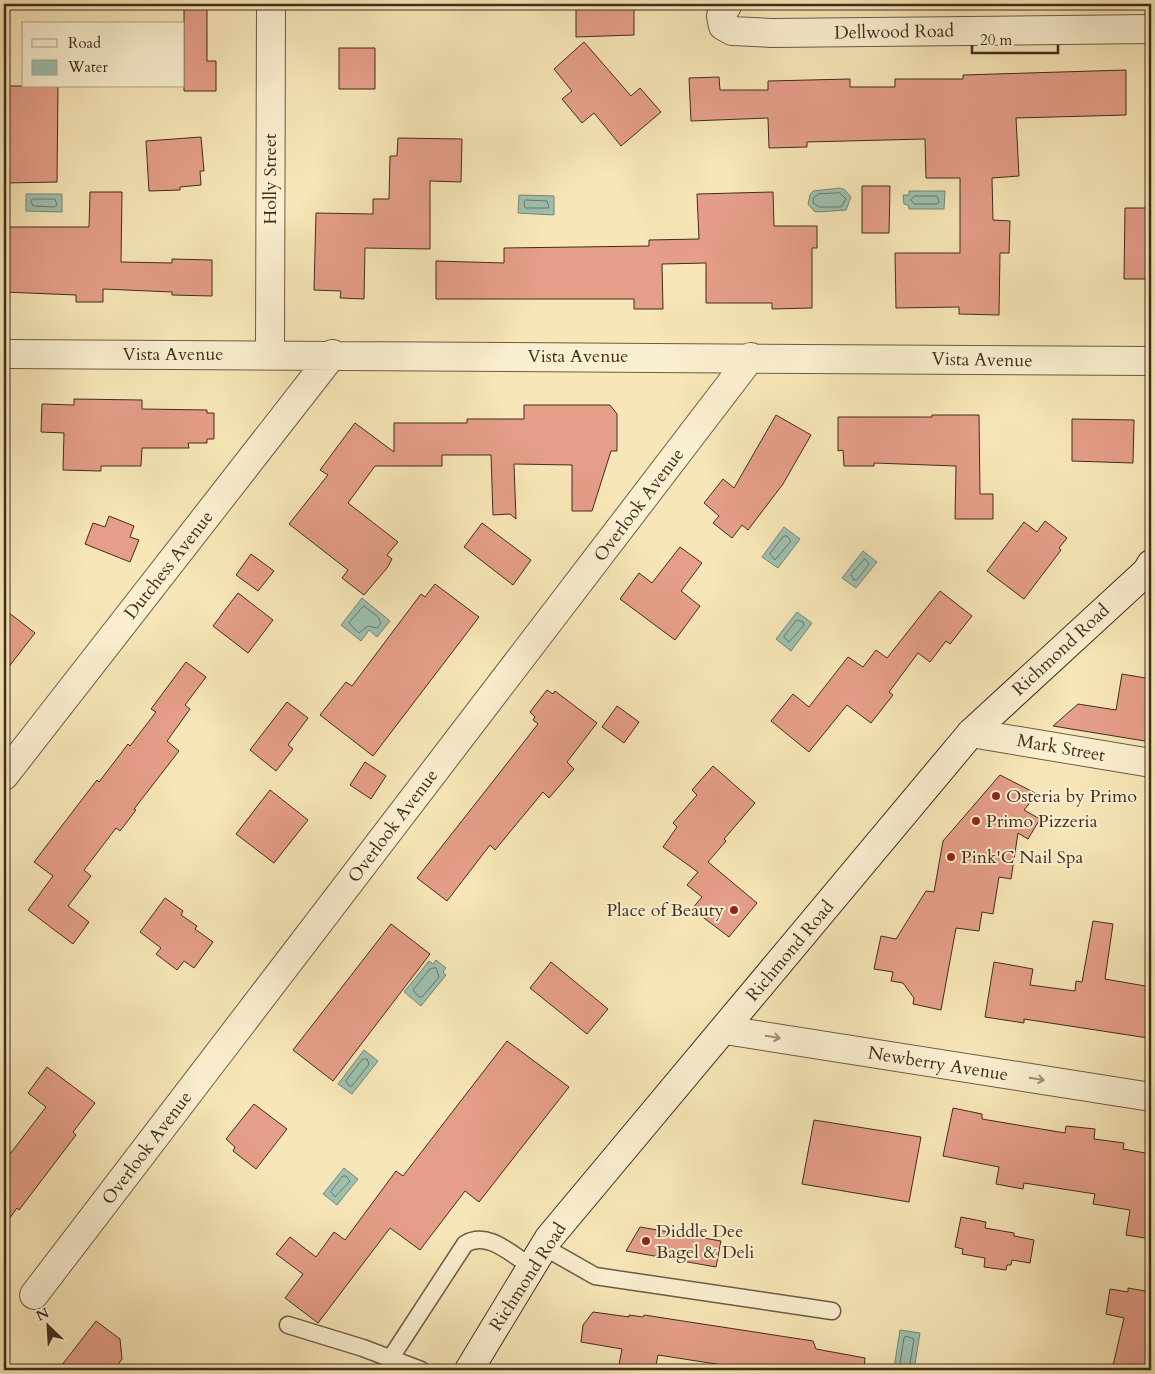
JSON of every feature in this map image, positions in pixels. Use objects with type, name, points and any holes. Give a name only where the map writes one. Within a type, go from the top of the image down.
[{"type":"street","name":"Holly Street","points":[[270,4],[270,354]]},
{"type":"street","name":"Dellwood Road","points":[[728,4],[721,16],[723,26],[732,31],[772,34],[1151,29]]},
{"type":"street","name":"Vista Avenue","points":[[4,354],[333,354],[1151,361]]},
{"type":"street","name":"Dutchess Avenue","points":[[4,776],[333,354]]},
{"type":"street","name":"Overlook Avenue","points":[[34,1295],[751,358]]},
{"type":"street","name":"Richmond Road","points":[[469,1370],[538,1257],[971,733],[1150,569]]},
{"type":"street","name":"Mark Street","points":[[971,733],[1151,763]]},
{"type":"street","name":"Newberry Avenue","points":[[724,1030],[1151,1097]]},
{"type":"lane","points":[[390,1359],[465,1244],[474,1239],[483,1238],[595,1276],[832,1311]]},
{"type":"lane","points":[[288,1325],[421,1370]]},
{"type":"water","points":[[840,188],[845,190],[851,197],[846,210],[818,212],[814,211],[808,204],[813,191]]},
{"type":"water","points":[[909,191],[945,191],[944,209],[909,209],[908,205],[904,204],[903,195],[909,195]]},
{"type":"water","points":[[26,194],[62,194],[62,212],[26,211]]},
{"type":"water","points":[[519,195],[554,196],[554,215],[518,213]]},
{"type":"water","points":[[784,527],[800,539],[778,568],[762,557]]},
{"type":"water","points":[[863,551],[877,562],[856,588],[842,578]]},
{"type":"water","points":[[362,598],[390,621],[377,637],[369,630],[361,641],[341,625]]},
{"type":"water","points":[[797,612],[812,623],[791,651],[776,639]]},
{"type":"water","points":[[436,960],[446,968],[443,972],[446,975],[421,1006],[404,992],[429,961],[433,964]]},
{"type":"water","points":[[364,1050],[378,1061],[352,1094],[338,1084]]},
{"type":"water","points":[[344,1168],[358,1179],[337,1205],[323,1194]]},
{"type":"water","points":[[900,1330],[920,1333],[914,1370],[894,1368]]},
{"type":"building","points":[[184,4],[207,4],[207,61],[216,61],[216,91],[184,91]]},
{"type":"building","points":[[576,4],[634,4],[634,35],[576,37]]},
{"type":"building","points":[[584,42],[631,96],[640,88],[661,112],[621,146],[594,113],[582,123],[562,99],[572,91],[554,69]]},
{"type":"building","points":[[339,48],[375,48],[375,89],[339,89]]},
{"type":"building","points":[[1126,70],[1126,115],[1016,118],[1019,176],[992,178],[993,220],[1010,221],[1009,253],[1000,253],[999,315],[959,314],[959,307],[896,308],[895,253],[960,253],[960,178],[926,178],[925,139],[807,142],[807,147],[769,148],[768,118],[691,121],[689,78],[719,77],[720,90],[768,90],[768,81],[850,79],[850,87],[895,87],[895,79],[963,79],[963,75]]},
{"type":"building","points":[[4,86],[58,88],[57,182],[4,183]]},
{"type":"building","points":[[201,137],[204,171],[200,171],[201,185],[180,187],[180,190],[149,191],[146,141]]},
{"type":"building","points":[[398,138],[462,139],[461,182],[430,181],[430,249],[365,248],[364,299],[340,298],[341,291],[314,290],[316,213],[373,214],[373,199],[389,199],[390,156],[397,156]]},
{"type":"building","points":[[862,186],[890,186],[889,233],[862,233]]},
{"type":"building","points":[[90,192],[122,192],[121,262],[172,263],[172,259],[212,260],[212,296],[172,295],[172,292],[103,289],[103,302],[76,302],[76,295],[4,292],[4,227],[89,227]]},
{"type":"building","points":[[773,192],[774,226],[817,226],[817,248],[812,248],[812,308],[772,309],[772,303],[706,303],[706,263],[662,264],[663,309],[634,309],[634,299],[436,299],[436,261],[504,263],[504,248],[649,246],[649,240],[699,239],[697,194]]},
{"type":"building","points":[[1125,208],[1151,208],[1151,279],[1124,279]]},
{"type":"building","points":[[74,399],[142,400],[142,409],[207,410],[207,413],[214,413],[214,439],[207,439],[207,443],[188,443],[189,448],[142,448],[141,466],[101,466],[101,471],[63,470],[64,433],[41,432],[42,404],[74,405]]},
{"type":"building","points":[[524,405],[610,405],[617,414],[617,451],[611,451],[592,511],[572,511],[572,465],[514,464],[516,519],[510,514],[493,515],[491,455],[442,455],[442,466],[375,466],[348,503],[398,542],[387,555],[392,559],[387,568],[364,595],[342,578],[348,570],[289,524],[328,475],[320,470],[355,423],[394,452],[394,423],[467,423],[467,419],[524,419]]},
{"type":"building","points":[[776,415],[811,435],[783,484],[748,530],[742,525],[732,538],[713,523],[719,516],[704,503],[723,479],[734,488]]},
{"type":"building","points":[[932,415],[979,415],[980,494],[993,494],[993,519],[955,519],[956,466],[874,463],[874,466],[844,466],[843,450],[838,451],[838,417],[932,417]]},
{"type":"building","points":[[1072,419],[1134,420],[1133,463],[1072,461]]},
{"type":"building","points":[[109,516],[134,526],[130,537],[139,540],[130,562],[85,544],[93,523],[105,527]]},
{"type":"building","points":[[1045,521],[1067,538],[1059,548],[1061,550],[1024,599],[987,571],[1024,522],[1037,532]]},
{"type":"building","points":[[482,523],[531,560],[513,585],[464,547]]},
{"type":"building","points":[[680,547],[702,563],[681,591],[700,606],[675,640],[620,599],[639,573],[652,583]]},
{"type":"building","points":[[251,554],[274,571],[258,591],[236,575]]},
{"type":"building","points":[[435,584],[479,617],[373,756],[320,715],[346,682],[352,686],[421,594],[425,597]]},
{"type":"building","points":[[940,591],[972,616],[950,644],[946,641],[930,662],[918,653],[889,692],[893,695],[871,723],[847,705],[809,752],[771,721],[793,694],[809,707],[848,657],[863,667],[876,650],[887,658]]},
{"type":"building","points":[[238,593],[273,620],[248,653],[213,626]]},
{"type":"building","points":[[4,609],[35,633],[4,673]]},
{"type":"building","points":[[186,662],[206,677],[185,705],[190,709],[167,741],[179,751],[134,809],[136,810],[120,831],[116,828],[84,870],[91,876],[68,906],[89,922],[73,944],[28,910],[53,876],[34,862],[97,780],[99,782],[128,744],[130,746],[156,712],[151,709]]},
{"type":"building","points":[[1122,674],[1151,679],[1151,742],[1053,726],[1078,704],[1116,710]]},
{"type":"building","points":[[547,690],[553,694],[555,691],[597,723],[567,762],[574,769],[549,798],[543,792],[495,850],[490,845],[447,901],[417,878],[538,724],[533,720],[535,717],[530,712]]},
{"type":"building","points":[[287,702],[308,718],[288,745],[293,749],[276,771],[250,750]]},
{"type":"building","points":[[617,706],[639,722],[624,743],[602,727]]},
{"type":"building","points":[[365,762],[386,776],[371,799],[350,785]]},
{"type":"building","points":[[713,766],[755,803],[724,839],[726,841],[708,862],[757,903],[729,937],[692,909],[702,897],[687,885],[698,872],[663,847],[677,827],[673,823],[697,795],[692,790]]},
{"type":"building","points":[[1000,775],[1037,794],[1024,810],[1040,819],[1028,839],[1018,833],[1011,879],[999,877],[993,914],[982,912],[979,931],[956,928],[941,1010],[913,1004],[914,998],[903,983],[891,981],[893,972],[874,969],[881,936],[896,939],[926,891],[934,892],[943,841]]},
{"type":"building","points":[[270,790],[308,820],[274,863],[236,834]]},
{"type":"building","points":[[165,898],[183,911],[181,915],[197,926],[195,929],[213,942],[194,968],[184,961],[177,970],[156,954],[161,948],[140,932]]},
{"type":"building","points":[[1093,921],[1113,924],[1105,979],[1151,987],[1151,1019],[1148,1038],[1024,1019],[1024,1023],[985,1017],[994,962],[1033,969],[1030,985],[1075,991],[1076,981],[1082,982]]},
{"type":"building","points":[[391,924],[430,954],[333,1081],[293,1050]]},
{"type":"building","points":[[551,962],[608,1009],[587,1034],[530,988]]},
{"type":"building","points":[[507,1041],[569,1087],[479,1202],[465,1191],[420,1250],[390,1228],[318,1323],[285,1298],[303,1274],[276,1254],[290,1237],[316,1257],[334,1232],[345,1240],[396,1171],[403,1176]]},
{"type":"building","points":[[47,1067],[95,1103],[73,1132],[76,1135],[19,1210],[17,1208],[4,1226],[4,1162],[46,1107],[28,1093]]},
{"type":"building","points":[[254,1104],[287,1129],[256,1169],[233,1151],[235,1147],[226,1139]]},
{"type":"building","points":[[953,1108],[982,1114],[982,1119],[1065,1133],[1066,1126],[1095,1129],[1094,1139],[1124,1143],[1123,1149],[1151,1154],[1151,1239],[1126,1235],[1130,1210],[1093,1204],[1095,1194],[1024,1183],[1023,1189],[996,1184],[999,1167],[943,1156]]},
{"type":"building","points":[[814,1120],[921,1137],[909,1202],[802,1184]]},
{"type":"building","points":[[961,1217],[986,1222],[985,1228],[1014,1233],[1014,1236],[1034,1240],[1030,1263],[1012,1260],[1011,1265],[1007,1265],[1006,1270],[984,1267],[985,1258],[962,1254],[963,1249],[955,1247]]},
{"type":"building","points":[[640,1227],[721,1241],[716,1267],[626,1251]]},
{"type":"building","points":[[1128,1288],[1151,1292],[1151,1370],[1112,1370],[1124,1318],[1106,1314],[1110,1289],[1128,1292]]},
{"type":"building","points":[[593,1312],[629,1317],[629,1315],[643,1317],[644,1315],[813,1341],[816,1349],[865,1358],[864,1370],[755,1370],[658,1355],[655,1370],[618,1370],[622,1349],[581,1342],[583,1325]]},
{"type":"building","points":[[96,1321],[120,1339],[122,1359],[114,1370],[58,1370]]},
{"type":"place","name":"Osteria by Primo","points":[[996,796]]},
{"type":"place","name":"Primo Pizzeria","points":[[976,821]]},
{"type":"place","name":"Pink'C Nail Spa","points":[[951,857]]},
{"type":"place","name":"Place of Beauty","points":[[734,910]]},
{"type":"place","name":"Diddle Dee Bagel & Deli","points":[[646,1241]]}]
